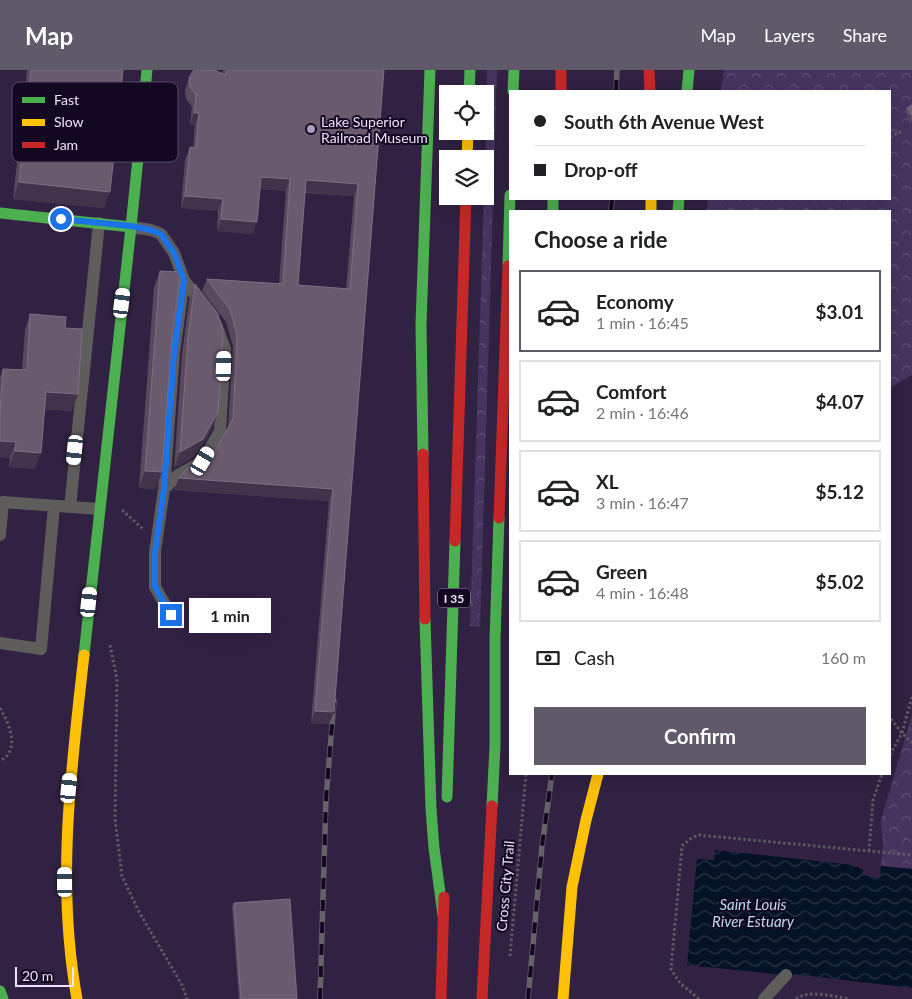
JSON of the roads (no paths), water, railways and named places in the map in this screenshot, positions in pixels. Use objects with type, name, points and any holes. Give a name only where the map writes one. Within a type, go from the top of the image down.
[{"type":"main road","points":[[430,70],[421,324],[424,575],[430,809],[443,915]]},
{"type":"main road","points":[[469,85],[470,70]]},
{"type":"main road","points":[[514,70],[514,90]]},
{"type":"main road","points":[[561,70],[561,90]]},
{"type":"main road","points":[[649,70],[650,90]]},
{"type":"main road","points":[[687,90],[688,70]]},
{"type":"main road","points":[[78,999],[66,907],[65,850],[69,788],[138,162]]},
{"type":"main road","name":"I 35","points":[[447,810],[466,205]]},
{"type":"main road","points":[[0,213],[131,226]]},
{"type":"main road","points":[[482,999],[496,702],[495,640],[509,225]]},
{"type":"main road","points":[[496,702],[507,628]]},
{"type":"main road","points":[[563,999],[572,887],[598,775]]},
{"type":"main road","points":[[441,999],[445,848]]},
{"type":"main road","points":[[0,991],[4,999]]},
{"type":"lane","points":[[70,507],[99,223]]},
{"type":"lane","points":[[131,226],[161,234],[174,253],[184,280],[218,328],[225,349],[220,431],[203,461],[178,474],[164,489]]},
{"type":"lane","points":[[171,615],[155,587],[157,541],[164,489],[174,353],[184,280]]},
{"type":"lane","points":[[0,535],[3,502],[99,509]]},
{"type":"lane","points":[[0,643],[41,649],[54,506]]},
{"type":"lane","points":[[764,999],[786,975]]},
{"type":"water","name":"Saint Louis River Estuary","points":[[715,850],[854,865],[863,870],[862,875],[880,878],[881,866],[912,869],[912,988],[687,965],[697,859],[714,860]]},
{"type":"railway","points":[[616,90],[617,70]]},
{"type":"railway","points":[[611,210],[612,200]]},
{"type":"railway","points":[[320,999],[326,799],[334,701]]},
{"type":"railway","points":[[528,999],[542,846],[552,775]]},
{"type":"place","name":"Lake Superior Railroad Museum","points":[[311,129]]}]
